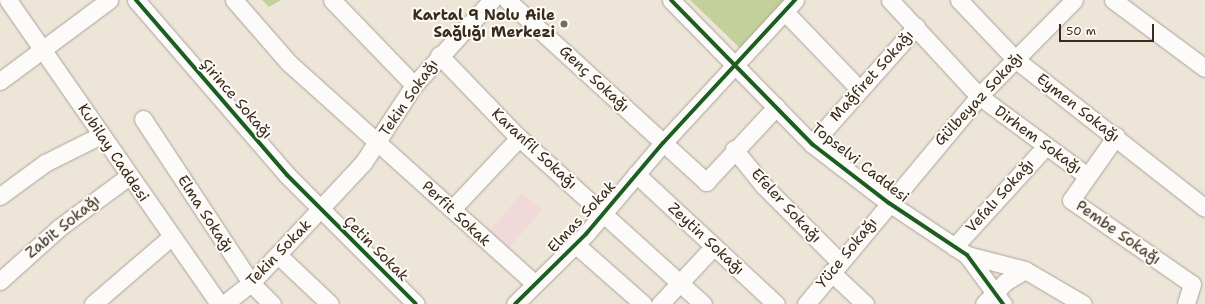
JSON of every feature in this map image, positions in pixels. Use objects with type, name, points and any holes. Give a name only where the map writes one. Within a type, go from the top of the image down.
[{"type":"street","name":"Kubilay Caddesi","points":[[8,0],[171,238],[219,304]]},
{"type":"street","points":[[0,81],[41,48],[109,0]]},
{"type":"street","name":"Perfit Sokak","points":[[234,0],[289,63],[534,283]]},
{"type":"street","points":[[332,0],[414,85]]},
{"type":"street","name":"Tekin Sokağı","points":[[378,144],[414,85],[439,55],[492,0]]},
{"type":"street","name":"Genç Sokağı","points":[[507,0],[706,182],[734,149]]},
{"type":"street","name":"Topselvi Caddesi","points":[[671,0],[736,64],[812,144],[889,203],[961,251],[1000,298]]},
{"type":"street","name":"Dirhem Sokağı","points":[[890,0],[979,96],[1087,176]]},
{"type":"street","name":"Eymen Sokağı","points":[[959,0],[1015,59],[1116,136],[1205,208]]},
{"type":"street","points":[[1112,0],[1205,68]]},
{"type":"street","name":"Şirince Sokağı","points":[[143,2],[321,210]]},
{"type":"street","name":"Gülbeyaz Sokağı","points":[[889,203],[979,96],[1070,2]]},
{"type":"street","points":[[790,6],[860,89]]},
{"type":"street","name":"Elmas Sokak","points":[[524,301],[534,283],[575,244],[604,213],[662,143],[790,6]]},
{"type":"street","name":"Mağfiret Sokağı","points":[[812,144],[916,27]]},
{"type":"street","name":"Karanfil Sokağı","points":[[439,55],[519,138],[604,213],[703,304]]},
{"type":"street","points":[[734,149],[776,107]]},
{"type":"street","name":"Elma Sokağı","points":[[143,119],[251,283],[272,304]]},
{"type":"street","points":[[0,196],[45,163],[101,135]]},
{"type":"street","name":"Pembe Sokağı","points":[[1116,136],[1071,200],[1192,284],[1187,304]]},
{"type":"street","points":[[452,209],[519,138]]},
{"type":"street","name":"Tekin Sokak","points":[[224,304],[251,283],[278,255],[321,210],[378,144]]},
{"type":"street","name":"Vefalı Sokağı","points":[[961,251],[1046,146]]},
{"type":"street","name":"Efeler Sokağı","points":[[734,149],[764,186],[836,267],[865,304]]},
{"type":"street","name":"Zeytin Sokağı","points":[[636,174],[776,304]]},
{"type":"street","name":"Zabit Sokağı","points":[[0,281],[60,227],[128,176]]},
{"type":"street","name":"Yüce Sokağı","points":[[806,304],[889,203]]},
{"type":"street","name":"Çetin Sokak","points":[[321,210],[416,304]]},
{"type":"street","points":[[93,304],[171,238]]},
{"type":"street","points":[[575,244],[643,304]]},
{"type":"street","points":[[660,304],[714,246]]},
{"type":"street","points":[[961,251],[1025,270],[1083,304]]},
{"type":"street","points":[[278,255],[330,304]]},
{"type":"street","points":[[984,304],[1000,298],[1013,275],[1025,270]]},
{"type":"shaded area","points":[[522,193],[542,210],[507,250],[488,233]]},
{"type":"green space","points":[[262,0],[281,0],[269,7]]},
{"type":"green space","points":[[690,0],[787,0],[742,50]]},
{"type":"cycle path","points":[[136,0],[287,175],[416,304]]},
{"type":"cycle path","points":[[671,0],[812,144],[889,203],[967,255],[1003,304]]},
{"type":"cycle path","points":[[515,304],[586,234],[663,143],[795,0]]},
{"type":"place","name":"Kartal 9 Nolu Aile Sağlığı Merkezi","points":[[564,24]]}]
